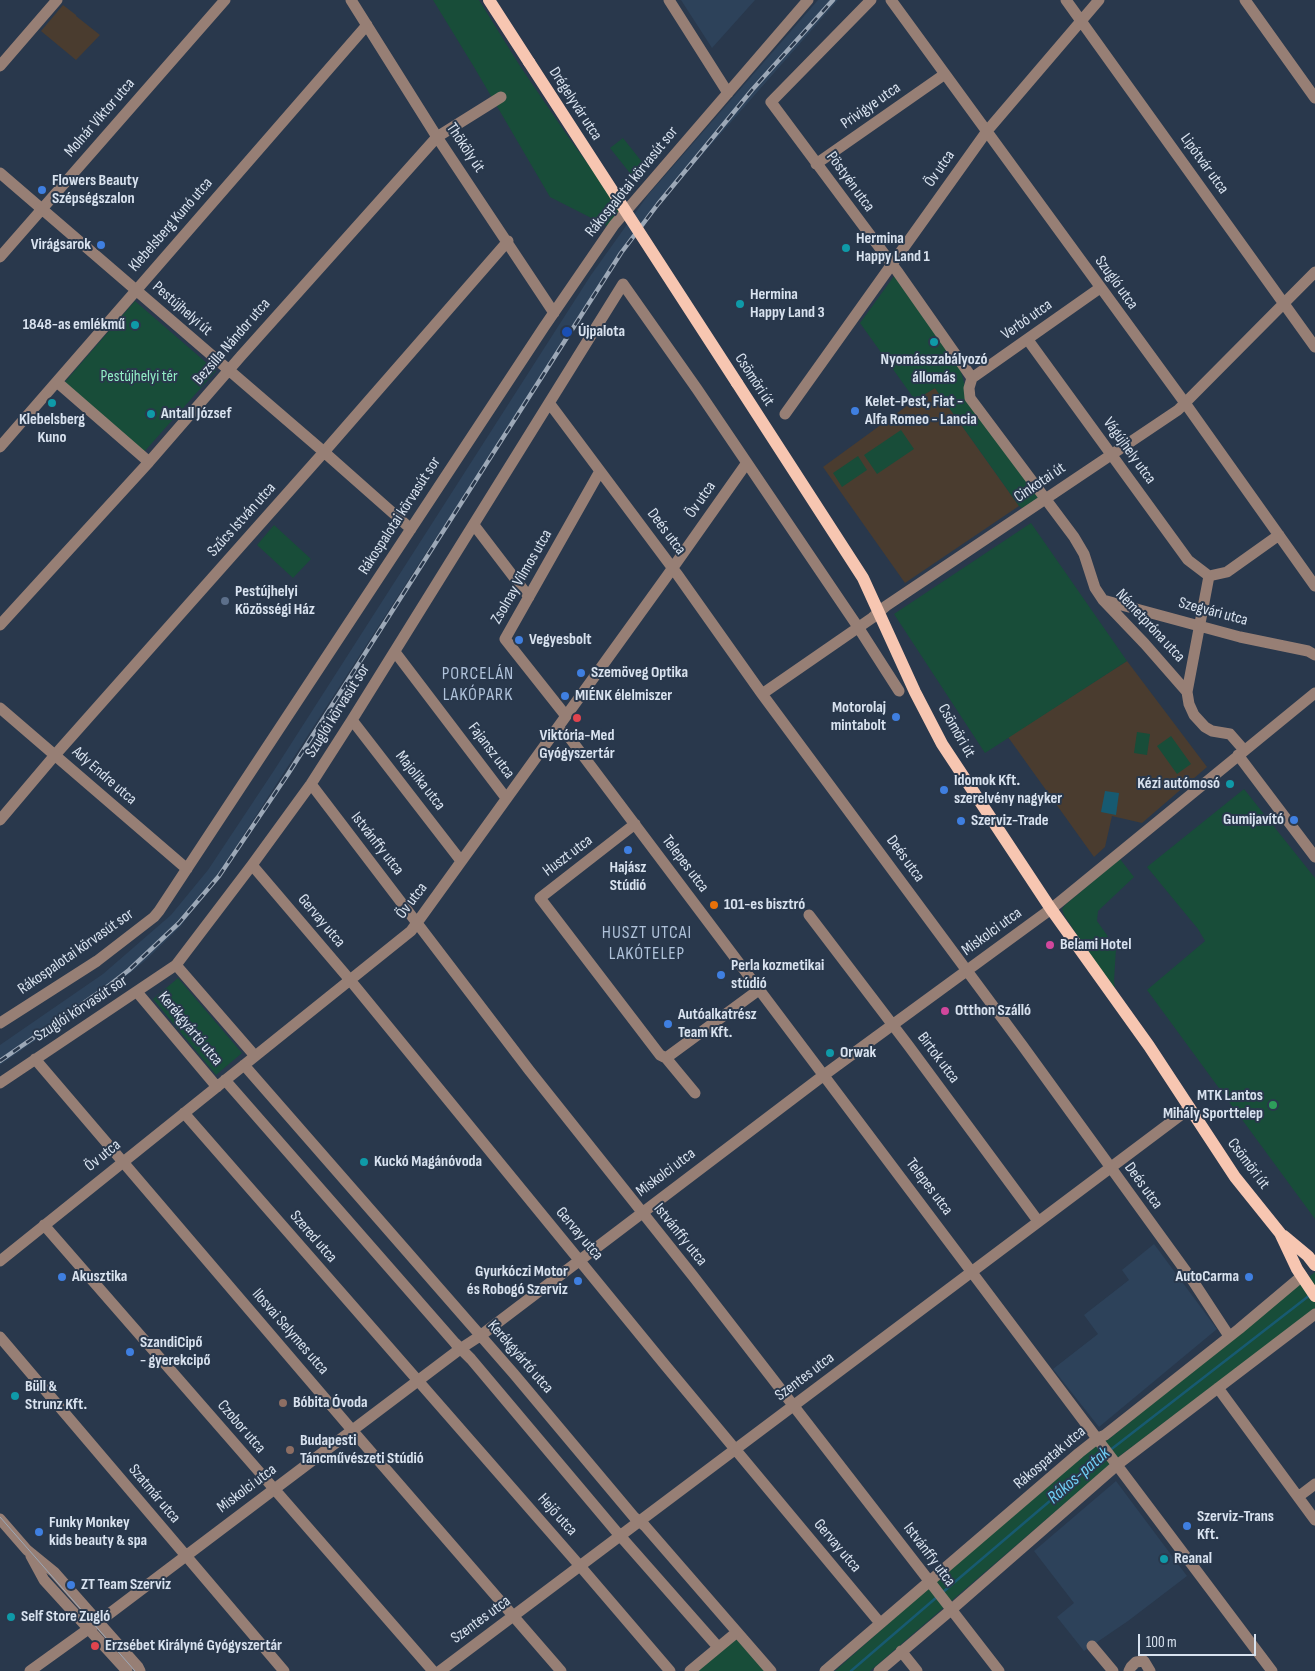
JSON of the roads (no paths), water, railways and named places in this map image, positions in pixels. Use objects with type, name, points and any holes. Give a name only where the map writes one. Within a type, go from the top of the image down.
[{"type":"main road","name":"Drégelyvár utca","points":[[489,0],[635,226]]},
{"type":"main road","name":"Csömöri út","points":[[635,226],[863,578],[915,692],[942,744],[1051,909],[1149,1046],[1235,1177],[1280,1233],[1304,1280],[1315,1296]]},
{"type":"main road","name":"Csömöri út","points":[[1280,1233],[1308,1256],[1315,1265]]},
{"type":"street","points":[[0,66],[58,0]]},
{"type":"street","name":"Molnár Viktor utca","points":[[0,256],[225,0]]},
{"type":"street","name":"Thököly út","points":[[351,0],[437,137],[508,241],[554,313]]},
{"type":"street","points":[[669,0],[728,93]]},
{"type":"street","name":"Rákospalotai körvasút sor","points":[[0,1023],[97,961],[154,917],[554,313],[620,217],[808,0]]},
{"type":"street","name":"Pöstyén utca","points":[[871,0],[771,102],[972,378]]},
{"type":"street","name":"Szugló utca","points":[[891,0],[1185,403],[1315,586]]},
{"type":"street","name":"Lipótvár utca","points":[[1066,0],[1315,347]]},
{"type":"street","name":"Öv utca","points":[[785,414],[987,131],[1099,0]]},
{"type":"street","points":[[1244,0],[1315,98]]},
{"type":"street","name":"Klebelsberg Kunó utca","points":[[0,447],[367,25]]},
{"type":"street","name":"Privigye utca","points":[[816,164],[945,74]]},
{"type":"street","name":"Bezsilla Nándor utca","points":[[0,625],[148,462],[437,137],[501,97]]},
{"type":"street","name":"Pestújhelyi út","points":[[0,173],[411,529]]},
{"type":"street","name":"Szűcs István utca","points":[[0,820],[508,241]]},
{"type":"street","name":"Cinkotai út","points":[[762,694],[1178,410],[1315,272]]},
{"type":"street","name":"Szuglói körvasút sor","points":[[0,1083],[176,965],[311,784],[474,526],[623,284],[697,389],[746,464]]},
{"type":"street","name":"Verbó utca","points":[[972,378],[1100,288]]},
{"type":"street","name":"Vágújhely utca","points":[[1028,340],[1188,560],[1208,576]]},
{"type":"street","name":"Németpróna utca","points":[[972,378],[969,388],[970,398],[1074,537],[1084,554],[1095,588],[1103,600],[1187,692]]},
{"type":"street","points":[[57,382],[148,462]]},
{"type":"street","name":"Deés utca","points":[[550,404],[673,568],[762,694],[967,971],[1213,1311],[1229,1336]]},
{"type":"street","points":[[746,464],[858,627],[899,691]]},
{"type":"street","name":"Öv utca","points":[[0,1261],[411,931],[746,464]]},
{"type":"street","name":"Zsolnay Vilmos utca","points":[[566,716],[505,638],[600,471]]},
{"type":"street","points":[[474,526],[529,597]]},
{"type":"street","points":[[1278,535],[1227,572],[1208,576],[1187,692],[1189,704],[1199,721],[1212,731],[1230,734],[1241,753],[1315,857]]},
{"type":"street","name":"Szegvári utca","points":[[1103,600],[1240,637],[1308,650],[1315,656]]},
{"type":"street","name":"Fajansz utca","points":[[395,652],[506,798]]},
{"type":"street","name":"Miskolci utca","points":[[30,1671],[98,1622],[460,1349],[480,1336],[824,1075],[1051,909],[1315,693]]},
{"type":"street","name":"Ady Endre utca","points":[[0,708],[187,869]]},
{"type":"street","name":"Majolika utca","points":[[352,720],[461,861]]},
{"type":"street","name":"Telepes utca","points":[[554,733],[565,733],[569,737],[1272,1671]]},
{"type":"street","name":"Istvánffy utca","points":[[311,784],[530,1070],[999,1671]]},
{"type":"street","name":"Huszt utca","points":[[635,824],[540,898],[660,1055],[666,1058],[695,1093]]},
{"type":"street","name":"Gervay utca","points":[[252,865],[350,980],[735,1450],[880,1623]]},
{"type":"street","name":"Birtok utca","points":[[809,915],[1038,1221]]},
{"type":"street","name":"Kerékgyártó utca","points":[[176,965],[255,1056]]},
{"type":"street","points":[[666,1058],[760,989]]},
{"type":"street","name":"Kerékgyártó utca","points":[[138,992],[471,1359],[718,1647]]},
{"type":"street","name":"Ilosvai Selymes utca","points":[[35,1059],[561,1671]]},
{"type":"street","name":"Kerékgyártó utca","points":[[244,1065],[514,1374],[634,1517],[640,1521],[771,1671]]},
{"type":"street","name":"Szentes utca","points":[[440,1671],[1190,1108]]},
{"type":"street","name":"Szered utca","points":[[184,1113],[418,1381]]},
{"type":"street","name":"Czobor utca","points":[[44,1225],[433,1671]]},
{"type":"street","name":"Rákospatak utca","points":[[825,1671],[1105,1435],[1229,1336],[1304,1280]]},
{"type":"street","points":[[878,1671],[951,1610],[1115,1461],[1218,1388],[1315,1314]]},
{"type":"street","name":"Szatmár utca","points":[[0,1337],[284,1671]]},
{"type":"street","name":"Hejő utca","points":[[418,1381],[670,1671]]},
{"type":"street","points":[[1218,1388],[1315,1520]]},
{"type":"street","points":[[1298,1497],[1315,1484]]},
{"type":"street","points":[[0,1519],[27,1550],[54,1572],[138,1666],[140,1671]]},
{"type":"street","points":[[27,1550],[44,1580],[127,1671]]},
{"type":"street","points":[[690,1671],[737,1632]]},
{"type":"street","points":[[1092,1646],[1113,1671]]},
{"type":"street","points":[[901,1651],[917,1671]]},
{"type":"street","points":[[1129,1671],[1136,1662],[1144,1661],[1150,1671]]},
{"type":"waterway","name":"Rákos-patak","points":[[1109,1451],[1310,1295]]},
{"type":"waterway","name":"Rákos-patak","points":[[943,1592],[1105,1454]]},
{"type":"waterway","name":"Rákos-patak","points":[[851,1671],[937,1597]]},
{"type":"tram line","points":[[0,1517],[135,1671]]},
{"type":"railway","points":[[0,1061],[129,970],[179,923],[219,876],[288,774],[621,253],[658,204],[752,90],[833,0]]},
{"type":"place","name":"Flowers Beauty Szépségszalon","points":[[42,190]]},
{"type":"place","name":"Virágsarok","points":[[101,245]]},
{"type":"place","name":"Hermina Happy Land 1","points":[[846,248]]},
{"type":"place","name":"Hermina Happy Land 3","points":[[740,304]]},
{"type":"place","name":"1848-as emlékmű","points":[[135,325]]},
{"type":"place","name":"Újpalota","points":[[567,332]]},
{"type":"place","name":"Nyomásszabályozó állomás","points":[[934,342]]},
{"type":"place","name":"Klebelsberg Kuno","points":[[52,403]]},
{"type":"place","name":"Kelet-Pest, Fiat - Alfa Romeo - Lancia","points":[[855,411]]},
{"type":"place","name":"Antall József","points":[[151,414]]},
{"type":"place","name":"Pestújhelyi Közösségi Ház","points":[[225,601]]},
{"type":"place","name":"Vegyesbolt","points":[[519,640]]},
{"type":"place","name":"Szemöveg Optika","points":[[581,673]]},
{"type":"place","name":"MIÉNK élelmiszer","points":[[565,696]]},
{"type":"place","name":"Motorolaj mintabolt","points":[[896,717]]},
{"type":"place","name":"Viktória-Med Gyógyszertár","points":[[577,718]]},
{"type":"place","name":"Kézi autómosó","points":[[1230,784]]},
{"type":"place","name":"Idomok Kft. szerelvény nagyker","points":[[944,790]]},
{"type":"place","name":"Gumijavító","points":[[1294,820]]},
{"type":"place","name":"Szerviz-Trade","points":[[961,821]]},
{"type":"place","name":"Hajász Stúdió","points":[[628,850]]},
{"type":"place","name":"101-es bisztró","points":[[714,905]]},
{"type":"place","name":"Belami Hotel","points":[[1050,945]]},
{"type":"place","name":"Perla kozmetikai stúdió","points":[[721,975]]},
{"type":"place","name":"Otthon Szálló","points":[[945,1011]]},
{"type":"place","name":"Autóalkatrész Team Kft.","points":[[668,1024]]},
{"type":"place","name":"Orwak","points":[[830,1053]]},
{"type":"place","name":"MTK Lantos Mihály Sporttelep","points":[[1273,1105]]},
{"type":"place","name":"Kuckó Magánóvoda","points":[[364,1162]]},
{"type":"place","name":"Akusztika","points":[[62,1277]]},
{"type":"place","name":"AutoCarma","points":[[1249,1277]]},
{"type":"place","name":"Gyurkóczi Motor és Robogó Szerviz","points":[[578,1281]]},
{"type":"place","name":"SzandiCipő - gyerekcipő","points":[[130,1352]]},
{"type":"place","name":"Büll & Strunz Kft.","points":[[15,1396]]},
{"type":"place","name":"Bóbita Óvoda","points":[[283,1403]]},
{"type":"place","name":"Budapesti Táncművészeti Stúdió","points":[[290,1450]]},
{"type":"place","name":"Szerviz-Trans Kft.","points":[[1187,1526]]},
{"type":"place","name":"Funky Monkey kids beauty & spa","points":[[39,1532]]},
{"type":"place","name":"Reanal","points":[[1164,1559]]},
{"type":"place","name":"ZT Team Szerviz","points":[[71,1585]]},
{"type":"place","name":"Self Store Zugló","points":[[11,1617]]},
{"type":"place","name":"Erzsébet Királyné Gyógyszertár","points":[[95,1646]]},
{"type":"district","name":"PORCELÁN LAKÓPARK","points":[[478,684]]},
{"type":"district","name":"HUSZT UTCAI LAKÓTELEP","points":[[647,943]]},
{"type":"park label","name":"Pestújhelyi tér","points":[[139,377]]}]
